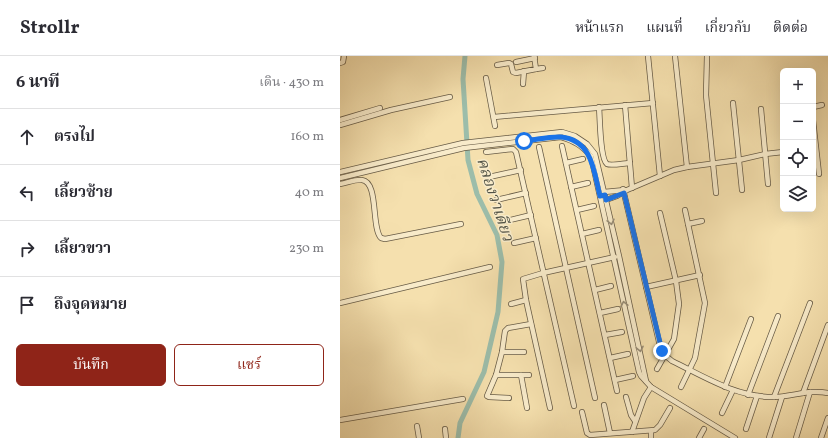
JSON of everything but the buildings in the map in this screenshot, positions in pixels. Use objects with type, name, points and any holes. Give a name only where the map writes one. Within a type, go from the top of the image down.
[{"type":"street","points":[[340,64],[343,62],[344,56]]},
{"type":"street","points":[[648,56],[660,176]]},
{"type":"street","points":[[675,56],[686,167]]},
{"type":"street","points":[[707,56],[706,91],[716,192]]},
{"type":"street","points":[[516,62],[535,57],[536,69]]},
{"type":"street","points":[[497,65],[509,63],[511,64],[514,73],[543,68]]},
{"type":"street","points":[[523,84],[524,71]]},
{"type":"street","points":[[486,78],[495,126]]},
{"type":"street","points":[[340,125],[391,110],[450,97]]},
{"type":"street","points":[[494,116],[653,103]]},
{"type":"street","points":[[733,103],[742,190]]},
{"type":"street","points":[[625,105],[630,163],[626,190],[660,346],[666,356],[672,361],[725,387],[748,395],[782,397],[810,392],[828,393]]},
{"type":"street","points":[[816,106],[822,105]]},
{"type":"street","points":[[340,120],[380,108]]},
{"type":"street","points":[[599,108],[603,154],[606,163],[610,165],[630,163]]},
{"type":"street","points":[[760,109],[768,184]]},
{"type":"street","points":[[340,178],[464,145],[524,139],[562,132],[575,136],[587,144],[595,154],[646,381]]},
{"type":"street","points":[[562,146],[617,391]]},
{"type":"street","points":[[539,147],[595,398]]},
{"type":"street","points":[[486,152],[515,150],[521,170],[574,406]]},
{"type":"street","points":[[604,196],[626,190],[686,167],[739,160],[780,152]]},
{"type":"street","points":[[816,154],[819,174]]},
{"type":"street","points":[[566,163],[583,159]]},
{"type":"street","points":[[340,172],[388,164]]},
{"type":"street","points":[[489,178],[521,170]]},
{"type":"street","points":[[340,184],[358,180],[365,180],[367,182],[372,192],[377,232],[381,238],[385,239],[461,224]]},
{"type":"street","points":[[571,187],[588,183]]},
{"type":"street","points":[[604,196],[626,190]]},
{"type":"street","points":[[496,200],[526,193]]},
{"type":"street","points":[[604,196],[614,257],[641,376],[651,387],[735,438]]},
{"type":"street","points":[[577,210],[594,206]]},
{"type":"street","points":[[681,387],[695,358],[704,308],[700,276],[685,210]]},
{"type":"street","points":[[657,369],[666,356],[674,339],[679,299],[660,213]]},
{"type":"street","points":[[506,221],[531,215]]},
{"type":"street","points":[[688,224],[702,221]]},
{"type":"street","points":[[582,234],[599,230]]},
{"type":"street","points":[[514,243],[536,238]]},
{"type":"street","points":[[550,408],[531,324],[523,279],[619,256]]},
{"type":"street","points":[[340,303],[490,267]]},
{"type":"street","points":[[646,287],[700,276]]},
{"type":"street","points":[[595,290],[611,286]]},
{"type":"street","points":[[511,304],[526,300]]},
{"type":"street","points":[[774,397],[810,303]]},
{"type":"street","points":[[600,313],[618,309]]},
{"type":"street","points":[[748,395],[778,316]]},
{"type":"street","points":[[725,387],[751,319]]},
{"type":"street","points":[[509,398],[488,397],[496,375],[506,330],[531,324]]},
{"type":"street","points":[[803,393],[828,325]]},
{"type":"street","points":[[605,335],[622,332]]},
{"type":"street","points":[[502,352],[524,352]]},
{"type":"street","points":[[610,358],[628,354]]},
{"type":"street","points":[[496,375],[529,375]]},
{"type":"street","points":[[520,376],[526,408]]},
{"type":"street","points":[[615,380],[633,376]]},
{"type":"street","points":[[632,432],[644,398],[651,387]]},
{"type":"street","points":[[722,413],[733,390]]},
{"type":"street","points":[[796,438],[810,392]]},
{"type":"street","points":[[746,429],[757,396]]},
{"type":"street","points":[[626,397],[630,415],[636,421]]},
{"type":"street","points":[[769,438],[782,397]]},
{"type":"street","points":[[340,420],[463,399]]},
{"type":"street","points":[[604,404],[610,433]]},
{"type":"street","points":[[582,412],[588,434],[590,435],[651,431],[660,426],[670,408]]},
{"type":"street","points":[[821,438],[828,418]]},
{"type":"street","points":[[417,426],[419,438]]},
{"type":"street","points":[[445,429],[446,438]]},
{"type":"street","points":[[699,438],[704,430]]},
{"type":"street","points":[[651,431],[651,438]]},
{"type":"waterway","name":"คลองวาเดียว","points":[[458,438],[460,423],[484,372],[498,312],[502,262],[497,235],[477,194],[468,160],[463,79],[465,56]]},
{"type":"route","points":[[524,141],[561,137],[573,140],[584,147],[591,156],[600,196],[605,195],[606,200],[624,193],[662,351]]}]
